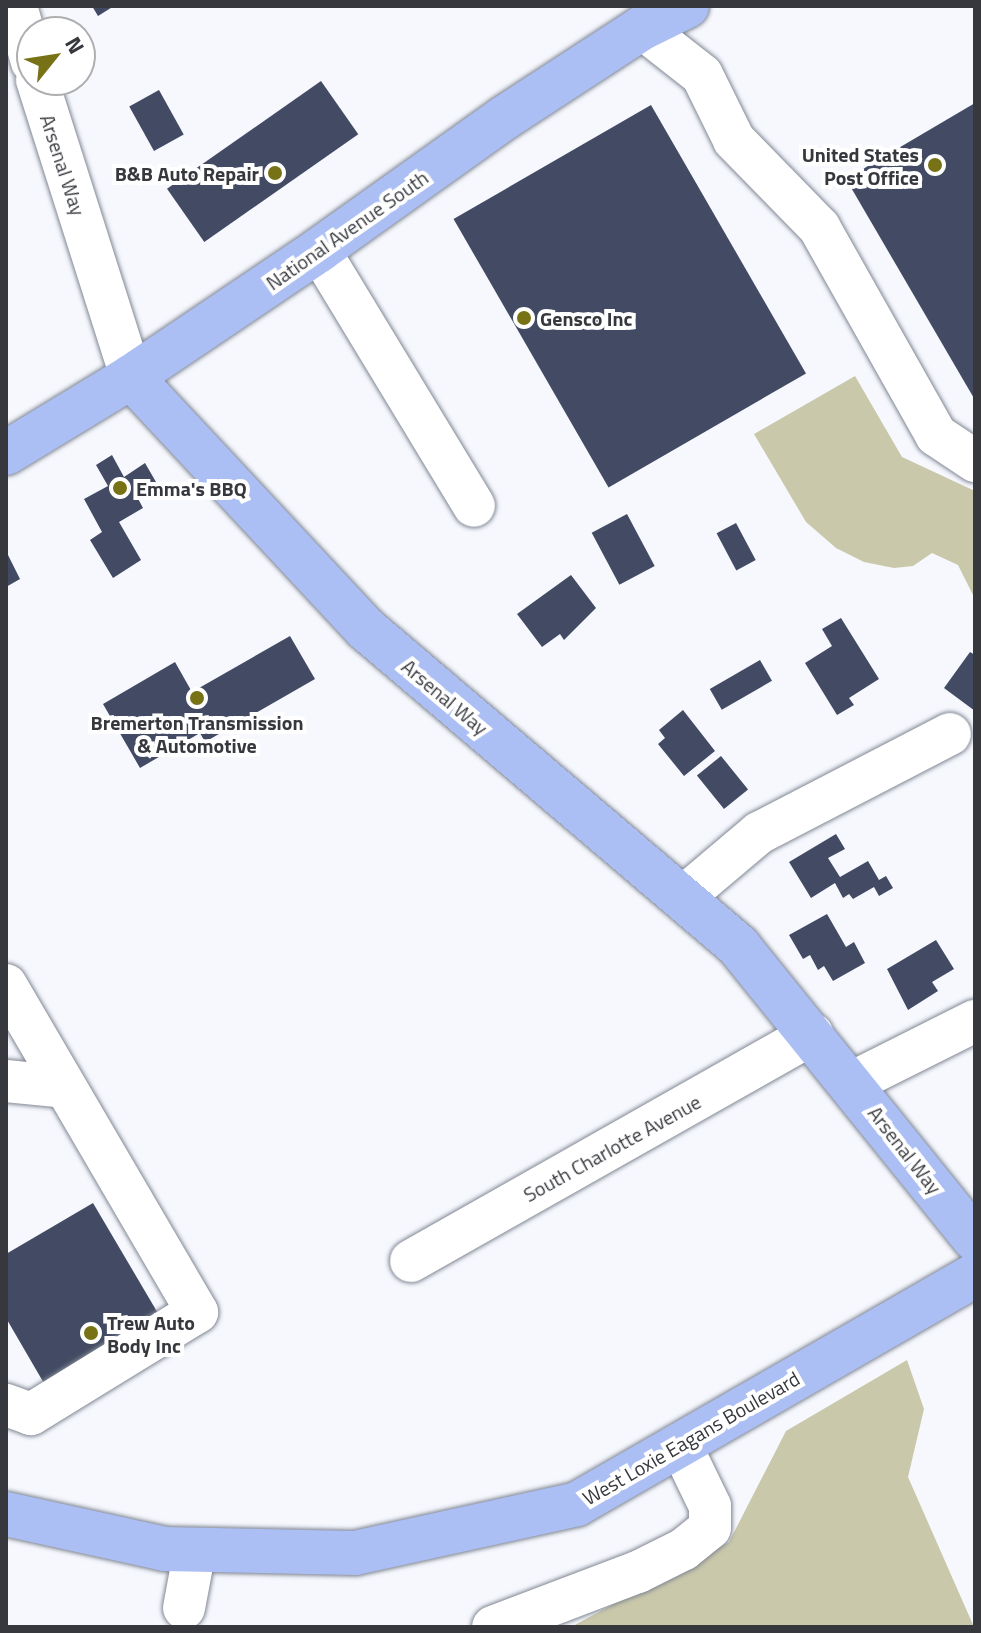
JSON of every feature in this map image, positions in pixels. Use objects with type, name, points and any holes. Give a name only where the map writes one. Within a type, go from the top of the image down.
[{"type":"main road","name":"National Avenue South","points":[[6,453],[131,377],[319,250],[504,118],[642,28],[687,6]]},
{"type":"main road","name":"Arsenal Way","points":[[131,377],[366,629],[739,947],[975,1239]]},
{"type":"main road","name":"West Loxie Eagans Boulevard","points":[[6,1514],[165,1549],[355,1553],[577,1504],[975,1275]]},
{"type":"street","points":[[642,28],[702,75],[734,140],[819,227],[936,435],[975,461]]},
{"type":"street","name":"Arsenal Way","points":[[42,96],[131,377]]},
{"type":"street","points":[[319,250],[474,506]]},
{"type":"street","points":[[682,898],[759,833],[950,734]]},
{"type":"street","points":[[6,985],[197,1312],[31,1414],[6,1405]]},
{"type":"street","points":[[851,1083],[975,1021]]},
{"type":"street","name":"South Charlotte Avenue","points":[[411,1261],[812,1034]]},
{"type":"street","points":[[6,1081],[65,1087]]},
{"type":"street","points":[[493,1627],[638,1572],[684,1549],[710,1528],[710,1506],[680,1444]]},
{"type":"street","points":[[184,1608],[195,1549]]},
{"type":"green space","points":[[855,376],[902,457],[975,491],[975,599],[958,565],[932,553],[913,566],[894,568],[864,562],[836,548],[806,522],[754,434]]},
{"type":"green space","points":[[907,1360],[924,1409],[908,1477],[974,1627],[571,1627],[729,1542],[786,1431]]},
{"type":"building","points":[[92,6],[114,6],[98,16]]},
{"type":"building","points":[[321,81],[358,134],[204,242],[167,189]]},
{"type":"building","points":[[159,90],[184,135],[154,151],[129,106]]},
{"type":"building","points":[[975,103],[975,400],[846,179]]},
{"type":"building","points":[[651,105],[806,373],[609,487],[454,219]]},
{"type":"building","points":[[112,455],[124,477],[145,463],[156,482],[135,493],[143,508],[119,522],[141,560],[113,578],[90,540],[102,532],[84,499],[108,486],[96,465]]},
{"type":"building","points":[[627,514],[655,566],[619,585],[592,533]]},
{"type":"building","points":[[736,523],[756,560],[736,570],[717,533]]},
{"type":"building","points":[[6,551],[20,579],[6,587]]},
{"type":"building","points":[[571,575],[596,608],[564,640],[560,634],[542,647],[517,614]]},
{"type":"building","points":[[841,618],[879,679],[849,698],[854,705],[837,715],[805,663],[832,646],[822,629]]},
{"type":"building","name":"Bremerton Transmission & Automotive","points":[[290,636],[315,679],[205,742],[200,733],[140,768],[103,704],[175,662],[192,692]]},
{"type":"building","points":[[970,652],[975,655],[975,711],[944,688]]},
{"type":"building","points":[[760,660],[772,681],[722,710],[710,689]]},
{"type":"building","points":[[683,710],[715,751],[684,776],[658,744],[665,738],[659,730]]},
{"type":"building","points":[[721,756],[748,789],[724,809],[697,776]]},
{"type":"building","points":[[836,834],[845,849],[828,858],[840,877],[868,861],[879,880],[886,876],[893,888],[879,896],[874,887],[853,899],[849,894],[843,898],[835,883],[811,898],[789,862]]},
{"type":"building","points":[[827,914],[846,947],[854,942],[865,963],[833,981],[824,966],[818,970],[810,955],[803,959],[789,935]]},
{"type":"building","points":[[936,940],[954,969],[932,982],[938,991],[908,1010],[887,969]]},
{"type":"building","points":[[93,1203],[159,1315],[45,1385],[6,1318],[6,1254]]},
{"type":"place","name":"United States Post Office","points":[[935,165]]},
{"type":"place","name":"B&B Auto Repair","points":[[275,173]]},
{"type":"place","name":"Gensco Inc","points":[[524,318]]},
{"type":"place","name":"Emma's BBQ","points":[[120,488]]},
{"type":"place","name":"Bremerton Transmission & Automotive","points":[[197,698]]},
{"type":"place","name":"Trew Auto Body Inc","points":[[91,1333]]}]
